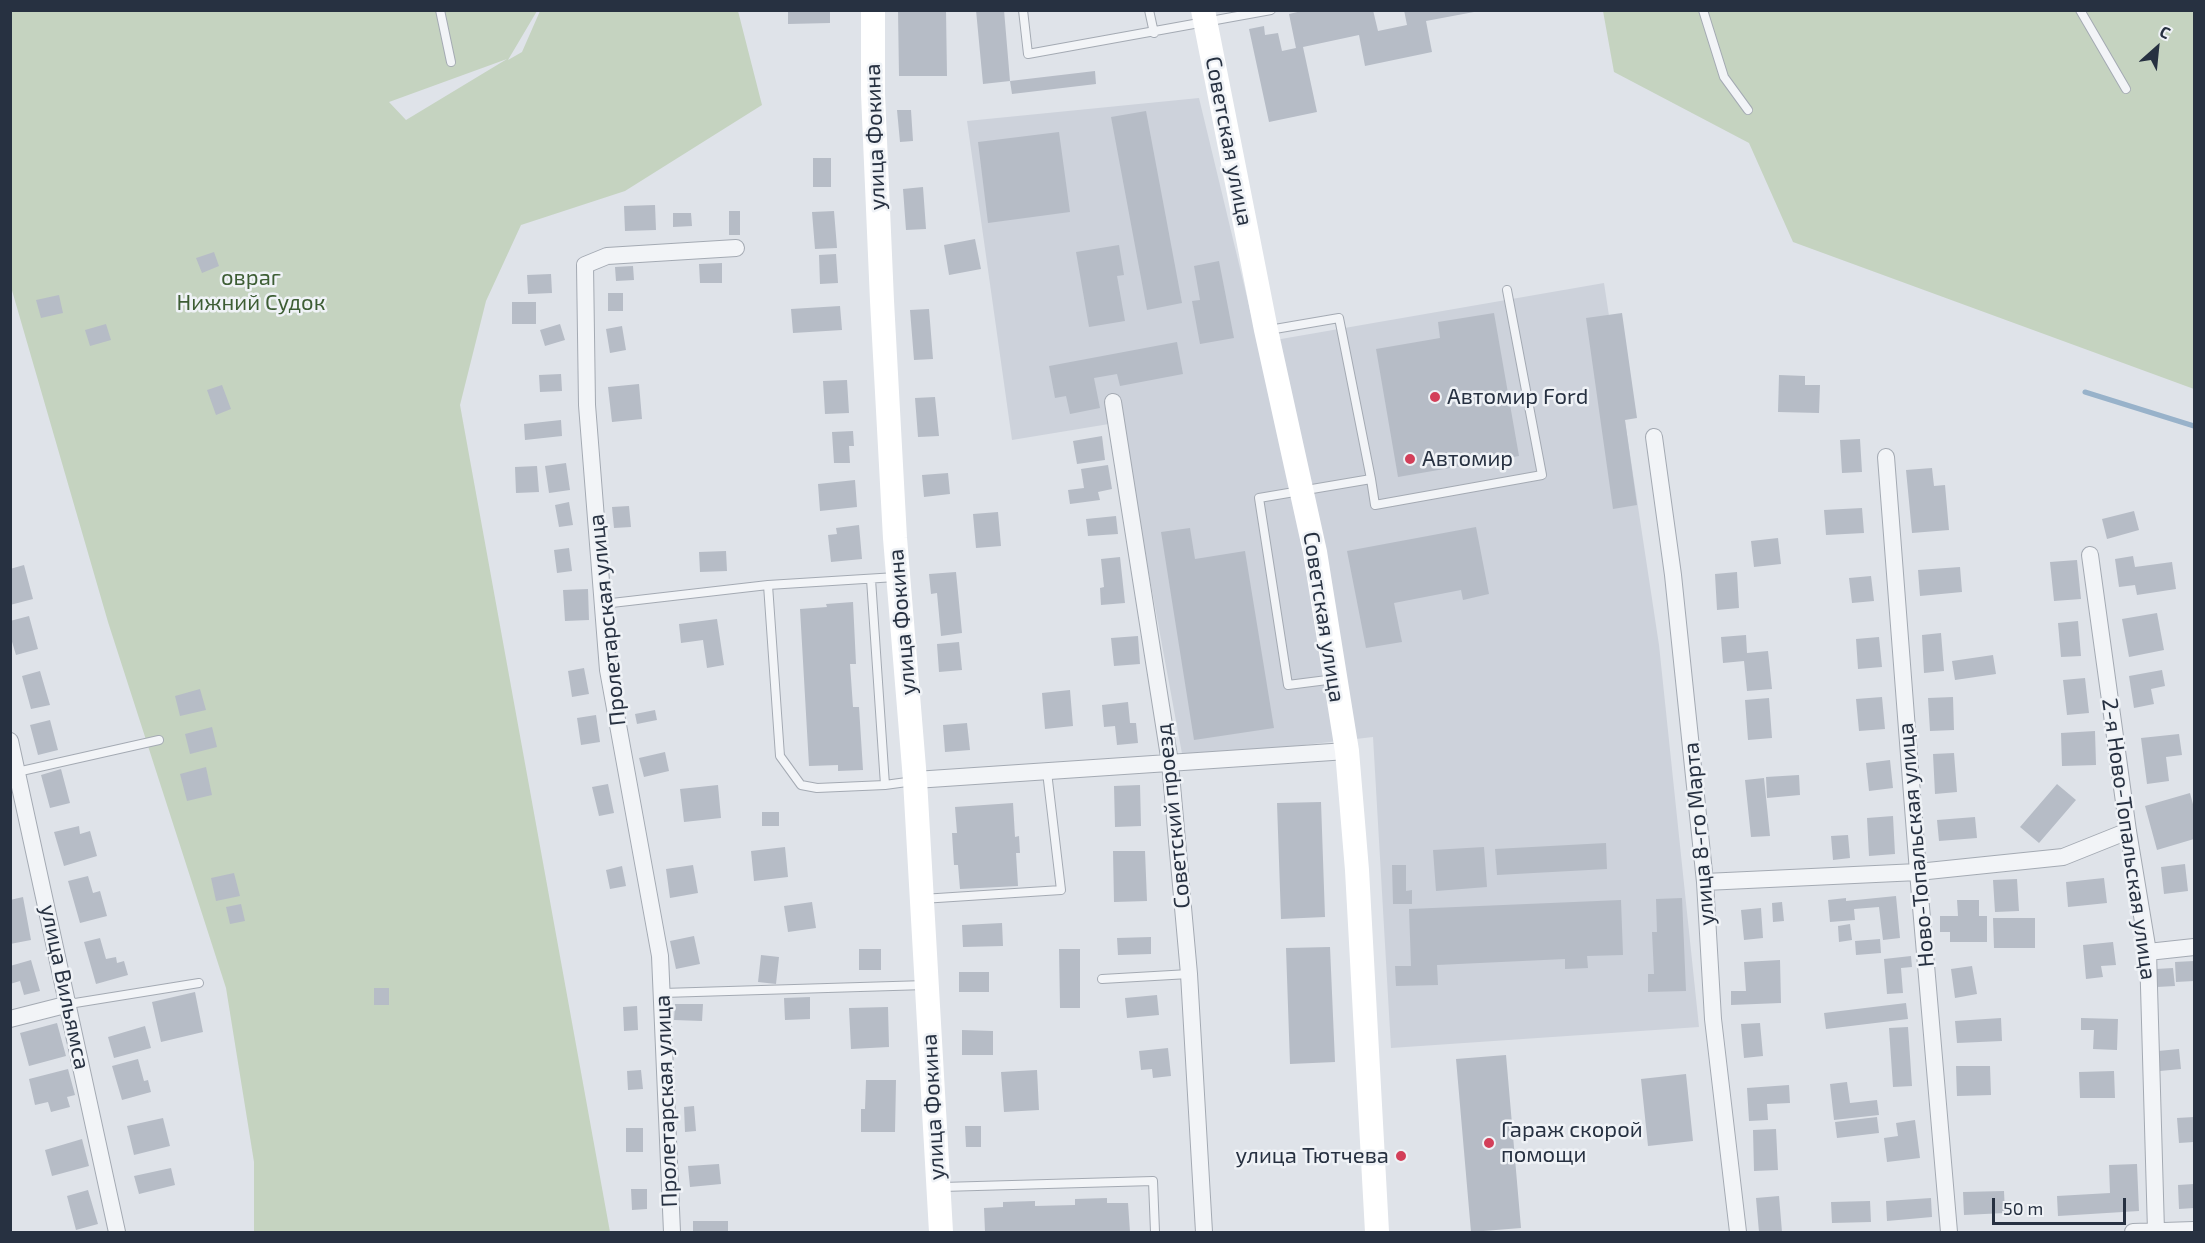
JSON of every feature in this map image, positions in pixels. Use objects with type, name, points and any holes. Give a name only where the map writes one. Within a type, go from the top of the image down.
[{"type":"main road","name":"улица Фокина","points":[[873,10],[873,94],[895,538],[915,780],[941,1233]]},
{"type":"main road","name":"Советская улица","points":[[1204,17],[1266,330],[1315,552],[1347,752],[1357,870],[1377,1233]]},
{"type":"street","name":"Пролетарская улица","points":[[672,1233],[660,956],[608,670],[587,405],[585,265],[607,256],[736,248]]},
{"type":"street","name":"Советский проезд","points":[[1113,402],[1170,763],[1189,974],[1204,1233]]},
{"type":"street","name":"улица 8-го Марта","points":[[1654,437],[1673,575],[1705,882],[1713,1019],[1738,1233]]},
{"type":"street","name":"Ново-Топальская улица","points":[[1886,457],[1949,1233]]},
{"type":"street","name":"2-я Ново-Топальская улица","points":[[2090,555],[2127,831],[2148,952],[2156,1231]]},
{"type":"street","name":"улица Вильямса","points":[[10,741],[117,1233]]},
{"type":"street","points":[[915,780],[1347,752]]},
{"type":"street","points":[[1705,882],[1918,872],[2063,856],[2127,831]]},
{"type":"street","points":[[2148,952],[2194,947]]},
{"type":"street","points":[[10,1018],[69,1004]]},
{"type":"street","points":[[2133,1233],[2194,1230]]},
{"type":"lane","points":[[440,10],[451,62]]},
{"type":"lane","points":[[1023,10],[1028,54],[1154,33],[1204,17],[1271,10]]},
{"type":"lane","points":[[1149,10],[1154,33]]},
{"type":"lane","points":[[1703,10],[1724,77],[1748,110]]},
{"type":"lane","points":[[2080,10],[2126,89]]},
{"type":"lane","points":[[1266,330],[1339,318],[1375,505],[1542,475],[1508,290]]},
{"type":"lane","points":[[1335,679],[1288,685],[1259,498],[1371,478]]},
{"type":"lane","points":[[603,604],[768,585],[899,577]]},
{"type":"lane","points":[[871,579],[885,785]]},
{"type":"lane","points":[[768,585],[780,756],[801,785],[817,788],[885,785],[915,780]]},
{"type":"lane","points":[[17,772],[159,740]]},
{"type":"lane","points":[[921,899],[1060,890],[1060,871],[1047,772]]},
{"type":"lane","points":[[1102,979],[1189,974]]},
{"type":"lane","points":[[69,1004],[199,983]]},
{"type":"lane","points":[[663,993],[927,985]]},
{"type":"lane","points":[[938,1188],[1153,1181],[1155,1233]]},
{"type":"shaded area","points":[[1199,98],[1258,343],[1604,283],[1659,645],[1699,1027],[1391,1048],[1373,737],[1183,759],[1121,422],[1012,440],[967,121]]},
{"type":"green space","name":"овраг Нижний Судок","points":[[11,11],[537,11],[508,60],[522,52],[540,11],[738,11],[762,105],[625,191],[521,225],[486,301],[460,405],[610,1232],[254,1232],[254,1162],[226,988],[108,622],[11,287]],"holes":[[[507,59],[406,120],[389,102]]]},
{"type":"green space","points":[[1603,11],[2194,11],[2194,389],[1793,242],[1749,143],[1614,72]]},
{"type":"building","points":[[788,10],[830,10],[830,23],[788,24]]},
{"type":"building","points":[[898,10],[946,10],[947,76],[899,76]]},
{"type":"building","points":[[976,10],[1004,10],[1010,81],[983,84]]},
{"type":"building","points":[[1306,10],[1373,10],[1378,31],[1407,25],[1404,10],[1474,12],[1426,21],[1432,52],[1365,66],[1359,35],[1303,47],[1317,112],[1269,122],[1249,29],[1264,26],[1265,35],[1278,33],[1282,51],[1296,48],[1289,14]]},
{"type":"building","points":[[1095,71],[1096,84],[1012,94],[1010,81]]},
{"type":"building","points":[[897,110],[911,110],[913,141],[900,142]]},
{"type":"building","points":[[1146,111],[1182,303],[1147,310],[1111,117]]},
{"type":"building","points":[[1059,132],[1070,212],[988,223],[978,142]]},
{"type":"building","points":[[813,158],[831,158],[831,187],[813,187]]},
{"type":"building","points":[[923,187],[926,229],[906,230],[903,189]]},
{"type":"building","points":[[655,205],[656,230],[625,231],[624,206]]},
{"type":"building","points":[[729,211],[740,211],[740,235],[729,235]]},
{"type":"building","points":[[834,211],[837,248],[815,249],[812,212]]},
{"type":"building","points":[[673,213],[691,213],[692,226],[673,227]]},
{"type":"building","points":[[975,239],[981,269],[949,275],[944,245]]},
{"type":"building","points":[[1119,245],[1124,275],[1117,276],[1125,321],[1089,327],[1076,252]]},
{"type":"building","points":[[214,252],[219,266],[202,273],[196,258]]},
{"type":"building","points":[[836,254],[838,283],[820,284],[819,255]]},
{"type":"building","points":[[1219,261],[1234,338],[1200,344],[1192,301],[1200,300],[1194,266]]},
{"type":"building","points":[[722,263],[722,283],[700,283],[699,264]]},
{"type":"building","points":[[633,266],[634,280],[616,281],[615,267]]},
{"type":"building","points":[[551,274],[552,293],[528,294],[527,275]]},
{"type":"building","points":[[608,293],[623,293],[623,311],[608,311]]},
{"type":"building","points":[[59,295],[63,313],[41,318],[36,300]]},
{"type":"building","points":[[512,302],[536,302],[536,324],[512,324]]},
{"type":"building","points":[[840,306],[842,330],[793,333],[791,309]]},
{"type":"building","points":[[929,309],[933,359],[914,360],[910,310]]},
{"type":"building","points":[[1494,313],[1519,456],[1398,477],[1376,349],[1440,338],[1438,322]]},
{"type":"building","points":[[1622,313],[1637,418],[1625,420],[1637,505],[1613,509],[1586,318]]},
{"type":"building","points":[[106,324],[111,340],[90,346],[85,330]]},
{"type":"building","points":[[560,324],[565,340],[545,346],[540,330]]},
{"type":"building","points":[[622,326],[626,350],[610,353],[606,329]]},
{"type":"building","points":[[1177,342],[1183,374],[1120,386],[1117,374],[1094,378],[1100,408],[1070,414],[1066,396],[1055,398],[1049,366]]},
{"type":"building","points":[[561,374],[562,391],[540,392],[539,375]]},
{"type":"building","points":[[1779,375],[1805,376],[1805,385],[1820,385],[1819,413],[1778,412]]},
{"type":"building","points":[[847,380],[849,413],[825,414],[823,381]]},
{"type":"building","points":[[639,384],[642,419],[612,422],[608,387]]},
{"type":"building","points":[[222,385],[231,409],[216,415],[207,390]]},
{"type":"building","points":[[935,397],[939,436],[918,437],[915,398]]},
{"type":"building","points":[[561,420],[562,436],[525,440],[524,424]]},
{"type":"building","points":[[853,431],[854,446],[849,446],[850,463],[834,463],[832,432]]},
{"type":"building","points":[[1102,436],[1105,460],[1077,464],[1073,441]]},
{"type":"building","points":[[1860,439],[1862,472],[1842,473],[1840,440]]},
{"type":"building","points":[[566,463],[570,490],[549,493],[545,466]]},
{"type":"building","points":[[1108,465],[1112,489],[1098,492],[1100,500],[1070,504],[1068,490],[1084,488],[1081,469]]},
{"type":"building","points":[[537,466],[539,492],[516,493],[515,467]]},
{"type":"building","points":[[1932,468],[1934,486],[1945,485],[1949,530],[1912,533],[1906,470]]},
{"type":"building","points":[[948,473],[950,494],[924,497],[922,475]]},
{"type":"building","points":[[855,480],[857,507],[820,511],[818,484]]},
{"type":"building","points":[[569,502],[573,525],[559,527],[555,505]]},
{"type":"building","points":[[629,506],[631,527],[614,528],[612,507]]},
{"type":"building","points":[[1862,508],[1864,533],[1826,535],[1824,510]]},
{"type":"building","points":[[2134,511],[2139,530],[2107,539],[2102,519]]},
{"type":"building","points":[[998,512],[1001,546],[976,548],[973,514]]},
{"type":"building","points":[[1116,516],[1118,534],[1088,536],[1086,519]]},
{"type":"building","points":[[859,525],[862,559],[831,562],[828,535],[837,534],[836,528]]},
{"type":"building","points":[[1476,527],[1489,594],[1463,600],[1461,590],[1394,603],[1402,642],[1366,648],[1347,551]]},
{"type":"building","points":[[1190,528],[1195,559],[1245,551],[1274,728],[1194,740],[1161,532]]},
{"type":"building","points":[[1778,538],[1781,564],[1754,567],[1751,541]]},
{"type":"building","points":[[569,548],[572,571],[557,573],[554,550]]},
{"type":"building","points":[[726,551],[727,571],[700,572],[699,552]]},
{"type":"building","points":[[2133,556],[2135,567],[2172,562],[2176,589],[2137,595],[2135,585],[2119,587],[2115,559]]},
{"type":"building","points":[[1120,557],[1125,603],[1101,605],[1100,588],[1104,587],[1101,559]]},
{"type":"building","points":[[2077,560],[2081,599],[2054,601],[2050,562]]},
{"type":"building","points":[[24,565],[33,599],[10,605],[10,569]]},
{"type":"building","points":[[1960,567],[1962,592],[1920,596],[1918,570]]},
{"type":"building","points":[[956,572],[962,633],[941,636],[937,593],[931,594],[929,574]]},
{"type":"building","points":[[1737,572],[1739,608],[1717,610],[1715,574]]},
{"type":"building","points":[[1871,576],[1874,601],[1852,603],[1849,578]]},
{"type":"building","points":[[588,589],[589,620],[565,621],[563,590]]},
{"type":"building","points":[[853,602],[856,664],[850,664],[853,707],[859,707],[863,770],[838,771],[838,765],[809,766],[800,609]]},
{"type":"building","points":[[2157,613],[2164,650],[2129,657],[2122,619]]},
{"type":"building","points":[[29,616],[38,649],[16,655],[10,635],[10,621]]},
{"type":"building","points":[[717,619],[724,665],[707,668],[703,640],[681,643],[679,624]]},
{"type":"building","points":[[2078,621],[2081,656],[2061,657],[2058,623]]},
{"type":"building","points":[[1941,633],[1944,671],[1924,673],[1922,635]]},
{"type":"building","points":[[1746,635],[1747,653],[1768,651],[1772,689],[1747,691],[1744,661],[1723,663],[1721,637]]},
{"type":"building","points":[[1138,636],[1140,664],[1114,666],[1111,638]]},
{"type":"building","points":[[1879,637],[1882,667],[1858,669],[1856,639]]},
{"type":"building","points":[[959,642],[962,670],[939,672],[937,644]]},
{"type":"building","points":[[1993,655],[1996,674],[1955,680],[1952,661]]},
{"type":"building","points":[[584,668],[589,694],[572,697],[568,671]]},
{"type":"building","points":[[2162,670],[2165,686],[2151,689],[2154,704],[2134,708],[2129,676]]},
{"type":"building","points":[[40,671],[50,705],[31,709],[22,676]]},
{"type":"building","points":[[2085,678],[2089,713],[2067,715],[2063,680]]},
{"type":"building","points":[[200,689],[206,710],[180,716],[175,696]]},
{"type":"building","points":[[1070,690],[1073,726],[1045,729],[1042,693]]},
{"type":"building","points":[[1882,697],[1885,729],[1859,731],[1856,699]]},
{"type":"building","points":[[1953,697],[1954,730],[1930,731],[1928,698]]},
{"type":"building","points":[[1769,698],[1772,738],[1748,740],[1745,700]]},
{"type":"building","points":[[1128,702],[1130,723],[1136,723],[1138,743],[1117,745],[1115,726],[1104,727],[1102,705]]},
{"type":"building","points":[[655,710],[657,720],[637,724],[635,714]]},
{"type":"building","points":[[596,715],[600,742],[581,745],[577,718]]},
{"type":"building","points":[[50,720],[58,750],[38,755],[30,725]]},
{"type":"building","points":[[967,723],[970,750],[945,752],[943,725]]},
{"type":"building","points":[[212,727],[217,747],[190,754],[185,734]]},
{"type":"building","points":[[2095,731],[2096,765],[2062,766],[2061,733]]},
{"type":"building","points":[[2179,734],[2182,755],[2166,757],[2169,781],[2147,784],[2141,738]]},
{"type":"building","points":[[665,752],[669,771],[644,777],[639,758]]},
{"type":"building","points":[[1954,753],[1957,792],[1935,794],[1933,754]]},
{"type":"building","points":[[1890,760],[1893,788],[1869,791],[1866,763]]},
{"type":"building","points":[[206,767],[212,795],[187,801],[180,774]]},
{"type":"building","points":[[61,769],[70,803],[50,808],[41,775]]},
{"type":"building","points":[[1799,775],[1800,795],[1767,798],[1766,777]]},
{"type":"building","points":[[1764,778],[1770,836],[1751,837],[1745,780]]},
{"type":"building","points":[[608,784],[614,813],[599,816],[592,787]]},
{"type":"building","points":[[2057,784],[2076,800],[2039,843],[2020,827]]},
{"type":"building","points":[[718,785],[721,818],[684,822],[680,789]]},
{"type":"building","points":[[1140,785],[1141,826],[1115,827],[1114,786]]},
{"type":"building","points":[[2190,793],[2194,808],[2194,839],[2157,850],[2145,806]]},
{"type":"building","points":[[1321,802],[1325,917],[1281,919],[1277,803]]},
{"type":"building","points":[[1013,803],[1015,837],[1019,836],[1020,853],[1016,853],[1018,886],[960,889],[958,865],[954,865],[952,833],[957,833],[955,807]]},
{"type":"building","points":[[762,812],[779,812],[779,826],[762,826]]},
{"type":"building","points":[[1893,816],[1895,854],[1869,856],[1867,818]]},
{"type":"building","points":[[1975,817],[1977,838],[1939,841],[1937,820]]},
{"type":"building","points":[[79,826],[80,834],[90,831],[97,856],[64,866],[54,832]]},
{"type":"building","points":[[1848,835],[1850,858],[1833,860],[1831,836]]},
{"type":"building","points":[[1606,843],[1607,869],[1497,875],[1495,849]]},
{"type":"building","points":[[785,847],[788,877],[754,881],[751,851]]},
{"type":"building","points":[[1484,847],[1487,887],[1436,891],[1433,850]]},
{"type":"building","points":[[1113,851],[1145,851],[1147,901],[1114,902]]},
{"type":"building","points":[[2185,864],[2188,891],[2164,894],[2161,867]]},
{"type":"building","points":[[693,865],[698,893],[670,898],[666,869]]},
{"type":"building","points":[[1392,865],[1406,865],[1406,891],[1412,890],[1412,904],[1393,904]]},
{"type":"building","points":[[622,866],[626,886],[610,889],[606,870]]},
{"type":"building","points":[[234,873],[240,896],[216,901],[211,878]]},
{"type":"building","points":[[88,876],[93,893],[100,891],[107,916],[80,923],[68,881]]},
{"type":"building","points":[[2104,878],[2107,903],[2068,907],[2066,882]]},
{"type":"building","points":[[2017,879],[2019,911],[1995,912],[1993,880]]},
{"type":"building","points":[[1896,896],[1900,938],[1883,940],[1879,907],[1854,909],[1855,920],[1830,922],[1828,900],[1846,898],[1846,901]]},
{"type":"building","points":[[23,897],[31,940],[10,944],[10,900]]},
{"type":"building","points":[[1682,898],[1686,991],[1648,992],[1648,974],[1654,974],[1652,932],[1657,932],[1656,899]]},
{"type":"building","points":[[1621,900],[1623,955],[1587,956],[1588,968],[1565,969],[1565,959],[1437,965],[1438,985],[1396,986],[1395,966],[1411,966],[1409,909]]},
{"type":"building","points":[[1957,900],[1979,900],[1979,916],[1987,916],[1987,942],[1950,942],[1950,932],[1940,932],[1940,916],[1958,916]]},
{"type":"building","points":[[812,902],[816,928],[788,932],[784,906]]},
{"type":"building","points":[[1782,902],[1784,921],[1773,922],[1772,903]]},
{"type":"building","points":[[241,904],[245,921],[230,924],[226,907]]},
{"type":"building","points":[[1761,908],[1763,938],[1744,940],[1741,910]]},
{"type":"building","points":[[1993,918],[2035,918],[2035,948],[1994,948]]},
{"type":"building","points":[[1002,923],[1003,946],[963,947],[962,925]]},
{"type":"building","points":[[1850,924],[1852,940],[1839,942],[1838,926]]},
{"type":"building","points":[[694,936],[700,964],[676,969],[670,941]]},
{"type":"building","points":[[1151,937],[1151,954],[1118,955],[1117,938]]},
{"type":"building","points":[[100,938],[106,959],[116,957],[117,963],[124,961],[128,975],[96,984],[84,942]]},
{"type":"building","points":[[1880,939],[1881,953],[1856,955],[1855,941]]},
{"type":"building","points":[[2113,942],[2116,965],[2101,966],[2103,977],[2086,979],[2083,945]]},
{"type":"building","points":[[1330,947],[1335,1062],[1290,1064],[1286,948]]},
{"type":"building","points":[[859,949],[881,949],[881,970],[859,970]]},
{"type":"building","points":[[1059,949],[1080,949],[1080,1008],[1060,1008]]},
{"type":"building","points":[[761,955],[779,957],[776,984],[758,982]]},
{"type":"building","points":[[1911,956],[1912,967],[1901,968],[1903,993],[1887,994],[1884,959]]},
{"type":"building","points":[[31,960],[40,991],[24,995],[20,981],[10,984],[10,966]]},
{"type":"building","points":[[1780,960],[1781,1003],[1731,1005],[1731,991],[1746,991],[1744,962]]},
{"type":"building","points":[[2194,961],[2194,981],[2176,982],[2175,962]]},
{"type":"building","points":[[1972,966],[1977,994],[1955,998],[1951,969]]},
{"type":"building","points":[[2173,968],[2175,986],[2157,987],[2156,969]]},
{"type":"building","points":[[959,972],[989,972],[989,992],[959,992]]},
{"type":"building","points":[[374,988],[389,988],[389,1005],[374,1005]]},
{"type":"building","points":[[195,992],[203,1032],[161,1042],[152,1002]]},
{"type":"building","points":[[1157,995],[1159,1015],[1127,1018],[1125,998]]},
{"type":"building","points":[[810,997],[810,1019],[785,1020],[784,998]]},
{"type":"building","points":[[1906,1003],[1908,1019],[1826,1029],[1824,1013]]},
{"type":"building","points":[[675,1004],[703,1004],[702,1021],[674,1020]]},
{"type":"building","points":[[637,1006],[638,1030],[624,1031],[623,1007]]},
{"type":"building","points":[[888,1007],[889,1047],[851,1049],[849,1008]]},
{"type":"building","points":[[2001,1018],[2002,1041],[1957,1043],[1955,1021]]},
{"type":"building","points":[[2081,1018],[2118,1019],[2117,1050],[2093,1049],[2094,1030],[2081,1030]]},
{"type":"building","points":[[57,1023],[66,1056],[29,1066],[20,1033]]},
{"type":"building","points":[[1760,1023],[1763,1056],[1744,1058],[1741,1024]]},
{"type":"building","points":[[145,1026],[151,1048],[114,1058],[108,1037]]},
{"type":"building","points":[[1908,1027],[1912,1086],[1893,1087],[1889,1028]]},
{"type":"building","points":[[962,1030],[993,1031],[993,1055],[962,1055]]},
{"type":"building","points":[[1168,1048],[1171,1076],[1153,1078],[1152,1069],[1141,1070],[1139,1051]]},
{"type":"building","points":[[2179,1049],[2181,1069],[2160,1071],[2158,1051]]},
{"type":"building","name":"Гараж скорой помощи","points":[[1506,1055],[1521,1228],[1471,1232],[1456,1059]]},
{"type":"building","points":[[138,1059],[144,1081],[148,1080],[151,1092],[122,1100],[112,1066]]},
{"type":"building","points":[[1956,1066],[1990,1066],[1991,1095],[1957,1096]]},
{"type":"building","points":[[68,1069],[75,1095],[67,1097],[70,1107],[51,1112],[48,1102],[35,1105],[29,1079]]},
{"type":"building","points":[[641,1070],[643,1089],[628,1090],[627,1071]]},
{"type":"building","points":[[1037,1070],[1039,1110],[1004,1112],[1001,1072]]},
{"type":"building","points":[[2114,1071],[2115,1098],[2080,1098],[2079,1072]]},
{"type":"building","points":[[1686,1074],[1693,1141],[1648,1146],[1641,1079]]},
{"type":"building","points":[[866,1080],[896,1080],[895,1132],[861,1132],[861,1109],[865,1109]]},
{"type":"building","points":[[1847,1082],[1850,1103],[1877,1100],[1879,1115],[1834,1120],[1830,1084]]},
{"type":"building","points":[[1789,1085],[1790,1103],[1767,1104],[1768,1120],[1749,1121],[1747,1088]]},
{"type":"building","points":[[694,1106],[696,1131],[685,1132],[684,1107]]},
{"type":"building","points":[[1877,1117],[1879,1133],[1837,1138],[1835,1122]]},
{"type":"building","points":[[2194,1117],[2194,1142],[2179,1143],[2177,1118]]},
{"type":"building","points":[[163,1118],[170,1146],[134,1155],[127,1126]]},
{"type":"building","points":[[1915,1120],[1920,1158],[1887,1162],[1884,1138],[1898,1136],[1896,1123]]},
{"type":"building","points":[[965,1126],[981,1126],[981,1147],[966,1147]]},
{"type":"building","points":[[626,1128],[643,1128],[643,1152],[626,1152]]},
{"type":"building","points":[[1776,1129],[1778,1170],[1754,1171],[1753,1130]]},
{"type":"building","points":[[82,1139],[89,1166],[52,1176],[45,1150]]},
{"type":"building","points":[[719,1164],[721,1184],[690,1187],[688,1166]]},
{"type":"building","points":[[2137,1164],[2139,1211],[2058,1216],[2057,1196],[2110,1193],[2109,1165]]},
{"type":"building","points":[[171,1168],[175,1185],[139,1194],[134,1176]]},
{"type":"building","points":[[2194,1184],[2194,1208],[2179,1209],[2178,1185]]},
{"type":"building","points":[[631,1189],[647,1189],[647,1209],[632,1210]]},
{"type":"building","points":[[88,1190],[98,1224],[76,1230],[67,1196]]},
{"type":"building","points":[[2004,1191],[2005,1213],[1964,1215],[1963,1192]]},
{"type":"building","points":[[1779,1196],[1782,1232],[1759,1232],[1756,1198]]},
{"type":"building","points":[[1107,1198],[1107,1203],[1128,1203],[1130,1232],[985,1232],[984,1208],[1003,1207],[1003,1202],[1035,1201],[1035,1206],[1075,1205],[1075,1199]]},
{"type":"building","points":[[1931,1198],[1932,1217],[1887,1221],[1886,1201]]},
{"type":"building","points":[[1870,1201],[1871,1222],[1832,1223],[1831,1202]]},
{"type":"building","points":[[693,1221],[728,1221],[728,1232],[693,1232]]},
{"type":"waterway","points":[[2085,392],[2194,426]]},
{"type":"place","name":"Автомир Ford","points":[[1435,397]]},
{"type":"place","name":"Автомир","points":[[1410,459]]},
{"type":"place","name":"Гараж скорой помощи","points":[[1489,1143]]},
{"type":"place","name":"улица Тютчева","points":[[1401,1156]]}]
